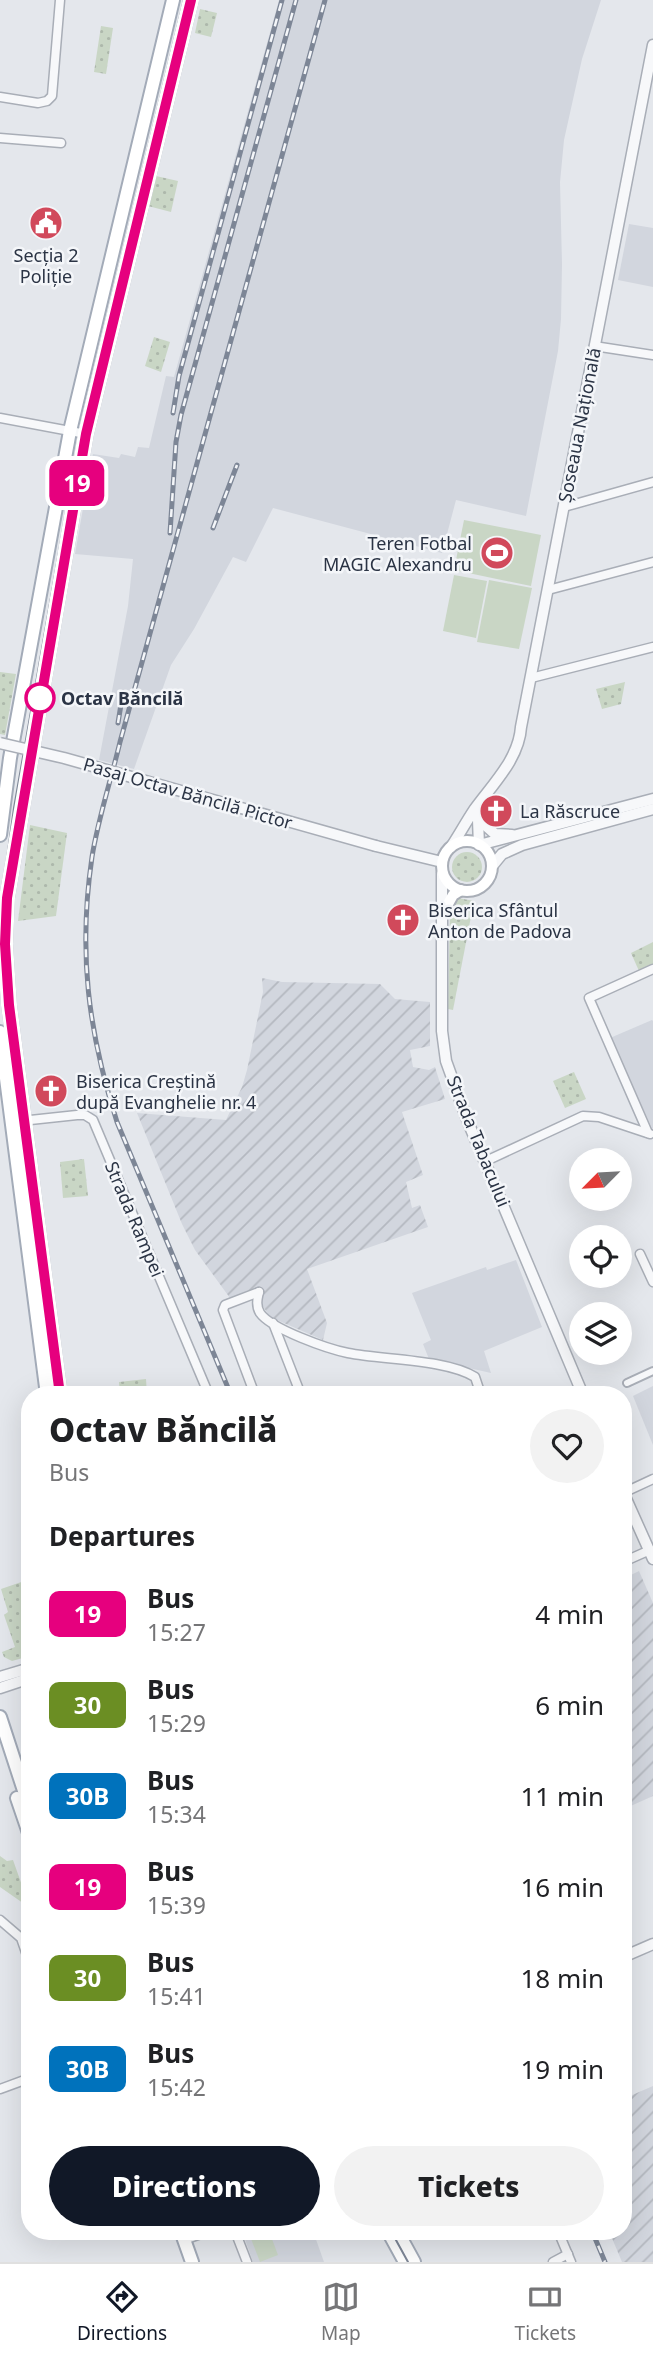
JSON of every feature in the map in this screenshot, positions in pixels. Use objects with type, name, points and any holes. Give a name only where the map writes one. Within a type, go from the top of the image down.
[{"type":"main road","points":[[46,1386],[3,956],[9,875],[86,434],[191,0]]},
{"type":"main road","points":[[0,835],[10,758],[84,363],[172,2]]},
{"type":"main road","points":[[466,842],[480,845],[489,854],[493,865],[490,877],[482,886],[470,891],[450,884],[442,874],[442,862],[451,847],[466,842]]},
{"type":"main road","points":[[444,911],[449,900],[461,890]]},
{"type":"main road","points":[[0,1032],[18,1121],[59,1386]]},
{"type":"main road","points":[[0,1717],[21,1781]]},
{"type":"main road","points":[[0,1745],[21,1809]]},
{"type":"main road","points":[[175,2240],[183,2262]]},
{"type":"main road","points":[[184,2240],[192,2262]]},
{"type":"main road","points":[[393,2240],[405,2262]]},
{"type":"main road","points":[[402,2240],[414,2262]]},
{"type":"street","points":[[0,97],[38,103],[47,101],[52,96],[60,0]]},
{"type":"street","name":"Șoseaua Națională","points":[[480,845],[478,820],[487,797],[521,741],[594,346],[647,104],[653,45]]},
{"type":"street","points":[[0,138],[61,143]]},
{"type":"street","points":[[594,346],[653,355]]},
{"type":"street","points":[[0,418],[86,434]]},
{"type":"street","points":[[564,507],[653,482]]},
{"type":"street","points":[[548,590],[653,562]]},
{"type":"street","points":[[531,678],[653,647]]},
{"type":"street","name":"Pasaj Octav Băncilă Pictor","points":[[0,743],[64,758],[442,862]]},
{"type":"street","points":[[497,781],[486,812],[486,826],[495,834],[519,836]]},
{"type":"street","name":"Șoseaua Națională","points":[[451,847],[476,808],[487,797]]},
{"type":"street","points":[[480,845],[653,799]]},
{"type":"street","points":[[493,865],[502,854],[522,845],[653,808]]},
{"type":"street","name":"Strada Tabacului","points":[[442,874],[442,1031],[445,1054],[452,1079],[579,1386]]},
{"type":"street","points":[[650,1134],[589,998],[653,969]]},
{"type":"street","name":"Strada Rampei","points":[[18,1121],[77,1115],[85,1115],[93,1120],[205,1386]]},
{"type":"street","points":[[486,1161],[583,1116],[599,1117],[650,1134]]},
{"type":"street","points":[[640,1254],[653,1282]]},
{"type":"street","points":[[252,1386],[223,1310],[225,1305],[260,1291],[257,1307],[264,1317],[286,1330],[345,1353],[468,1372],[475,1377],[478,1386]]},
{"type":"street","points":[[272,1323],[297,1386]]},
{"type":"street","points":[[627,1383],[653,1371]]},
{"type":"street","points":[[632,1488],[653,1479]]},
{"type":"street","points":[[632,1514],[651,1554],[632,1560]]},
{"type":"street","points":[[0,1677],[21,1671]]},
{"type":"street","points":[[0,1688],[21,1681]]},
{"type":"street","points":[[0,1920],[21,1938]]},
{"type":"street","points":[[632,1953],[653,1944]]},
{"type":"street","points":[[0,2089],[21,2081]]},
{"type":"street","points":[[238,2240],[247,2262]]},
{"type":"street","points":[[553,2262],[569,2258],[562,2240]]},
{"type":"shaded area","points":[[279,0],[601,0],[582,59],[564,140],[560,182],[562,264],[558,351],[526,516],[456,500],[442,553],[273,508],[246,562],[233,557],[171,665],[134,769],[99,760],[128,606],[133,559],[75,554],[86,491],[93,454],[119,458],[121,454],[135,457],[138,447],[149,448],[166,376],[174,377]]},
{"type":"shaded area","points":[[629,224],[653,228],[653,287],[618,280]]},
{"type":"shaded area","points":[[262,978],[282,982],[380,984],[395,999],[430,1002],[430,1046],[410,1050],[413,1067],[429,1070],[435,1067],[445,1099],[402,1112],[423,1175],[406,1182],[412,1208],[420,1205],[428,1227],[307,1269],[327,1323],[323,1340],[270,1317],[262,1305],[263,1294],[260,1287],[230,1298],[195,1250],[137,1113],[226,1120],[247,1070],[263,992]]},
{"type":"shaded area","points":[[653,1021],[653,1130],[610,1038]]},
{"type":"shaded area","points":[[516,1260],[542,1327],[484,1351],[491,1373],[429,1359],[423,1344],[431,1340],[412,1293],[486,1267],[487,1270]]},
{"type":"shaded area","points":[[653,1386],[653,1445],[633,1396]]},
{"type":"shaded area","points":[[639,1571],[653,1603],[653,1796],[632,1805],[632,1574]]},
{"type":"shaded area","points":[[653,2086],[653,2262],[622,2262],[613,2240],[632,2240],[632,2095]]},
{"type":"shaded area","points":[[245,2240],[316,2240],[324,2262],[253,2262]]},
{"type":"green space","points":[[200,9],[217,13],[211,37],[195,33]]},
{"type":"green space","points":[[101,26],[113,28],[106,74],[94,72]]},
{"type":"green space","points":[[156,176],[178,181],[171,212],[148,206]]},
{"type":"green space","points":[[154,337],[170,342],[161,372],[145,366]]},
{"type":"green space","name":"Teren Fotbal MAGIC Alexandru","points":[[464,520],[541,535],[531,586],[454,570]]},
{"type":"green space","points":[[454,575],[487,581],[476,638],[443,631]]},
{"type":"green space","points":[[489,580],[532,588],[519,649],[477,642]]},
{"type":"green space","points":[[0,672],[16,674],[5,735],[0,734]]},
{"type":"green space","points":[[625,682],[621,704],[602,709],[596,689]]},
{"type":"green space","points":[[30,825],[67,833],[56,916],[18,921]]},
{"type":"green space","points":[[467,852],[478,856],[482,867],[478,878],[467,882],[456,878],[452,867],[456,856]]},
{"type":"green space","points":[[458,898],[474,901],[453,1010],[448,1009],[450,909]]},
{"type":"green space","points":[[653,942],[653,965],[639,971],[631,953]]},
{"type":"green space","points":[[574,1072],[586,1099],[565,1108],[553,1081]]},
{"type":"green space","points":[[84,1159],[88,1196],[63,1198],[60,1162]]},
{"type":"green space","points":[[146,1379],[146,1386],[119,1386],[119,1382]]},
{"type":"green space","points":[[21,1582],[21,1658],[12,1661],[4,1657],[2,1652],[15,1647],[4,1615],[8,1612],[1,1589]]},
{"type":"green space","points":[[0,1856],[7,1861],[13,1860],[21,1883],[21,1902],[0,1887]]},
{"type":"green space","points":[[251,2240],[272,2240],[278,2255],[260,2262]]},
{"type":"tram line","points":[[0,910],[14,808],[80,433],[184,0]]},
{"type":"tram line","points":[[0,963],[54,1386]]},
{"type":"tram line","points":[[396,2240],[408,2262]]},
{"type":"railway","points":[[173,413],[179,376],[282,0]]},
{"type":"railway","points":[[170,533],[176,442],[181,415],[296,0]]},
{"type":"railway","points":[[227,1386],[117,1122],[107,1088],[88,991],[88,892],[101,814],[120,742],[325,0]]},
{"type":"railway","points":[[213,528],[237,465]]},
{"type":"railway","points":[[118,723],[123,692]]},
{"type":"railway","points":[[596,2240],[605,2262]]},
{"type":"bus line","name":"19","points":[[59,1386],[9,1005],[5,919],[9,875],[86,434],[191,0]]},
{"type":"place","name":"Secția 2 Poliție","points":[[46,223]]},
{"type":"place","name":"Teren Fotbal MAGIC Alexandru","points":[[497,553]]},
{"type":"place","name":"Octav Băncilă","points":[[40,698]]},
{"type":"place","name":"La Răscruce","points":[[496,811]]},
{"type":"place","name":"Biserica Sfântul Anton de Padova","points":[[403,920]]},
{"type":"place","name":"Biserica Creștină după Evanghelie nr. 4","points":[[51,1091]]}]
